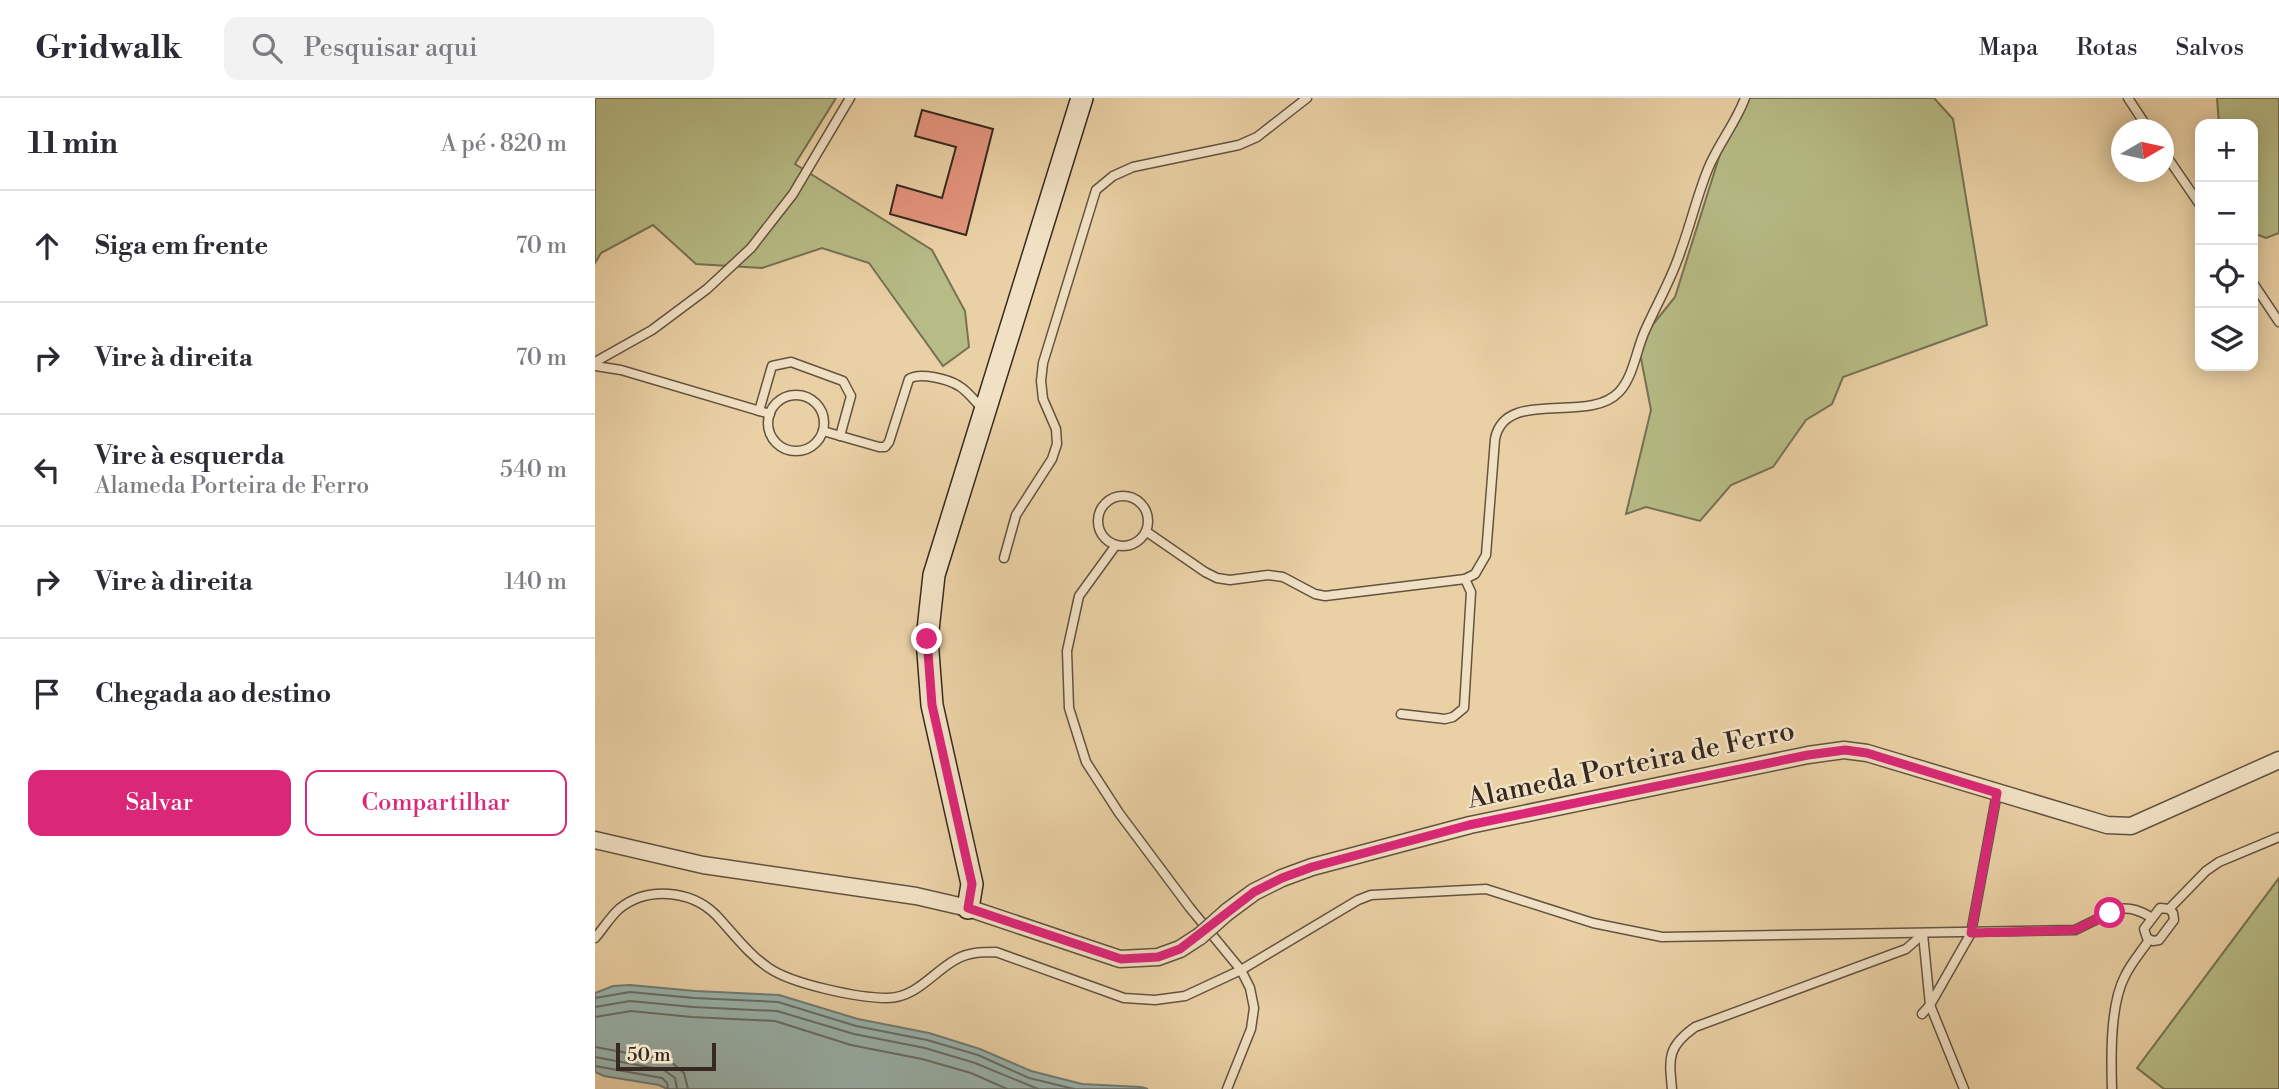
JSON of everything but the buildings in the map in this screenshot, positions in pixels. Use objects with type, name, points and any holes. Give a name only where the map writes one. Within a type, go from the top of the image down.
[{"type":"street","points":[[968,908],[972,884],[932,705],[927,639],[934,575],[1082,98]]},
{"type":"street","name":"Alameda Porteira de Ferro","points":[[595,840],[703,865],[916,896],[968,908],[1121,959],[1158,957],[1180,949],[1254,892],[1312,867],[1469,825],[1808,755],[1845,750],[1867,753],[2107,825],[2131,826],[2279,760]]},
{"type":"lane","points":[[595,364],[652,330],[707,289],[751,248],[793,194],[850,98]]},
{"type":"lane","points":[[1004,558],[1016,515],[1052,459],[1057,444],[1056,429],[1043,399],[1043,363],[1096,190],[1113,176],[1133,167],[1239,145],[1257,137],[1307,98]]},
{"type":"lane","points":[[1146,532],[1217,578],[1230,580],[1268,575],[1283,577],[1315,594],[1325,596],[1465,579],[1475,574],[1486,555],[1495,439],[1501,422],[1517,412],[1593,406],[1618,394],[1626,383],[1644,334],[1681,252],[1710,165],[1740,113],[1745,98]]},
{"type":"lane","points":[[2128,98],[2142,119]]},
{"type":"lane","points":[[2174,166],[2195,198]]},
{"type":"lane","points":[[2258,290],[2279,322]]},
{"type":"lane","points":[[759,411],[772,366],[791,362],[843,381],[851,396],[840,436]]},
{"type":"lane","points":[[595,364],[770,414]]},
{"type":"lane","points":[[823,430],[885,447],[889,442],[909,379],[915,374],[960,386],[985,410]]},
{"type":"lane","points":[[785,397],[808,397],[820,407],[823,430],[820,438],[808,449],[792,451],[778,444],[769,430],[773,406],[785,397]]},
{"type":"lane","points":[[1124,495],[1138,500],[1149,518],[1146,532],[1137,542],[1117,545],[1104,537],[1098,524],[1101,509],[1111,499],[1124,495]]},
{"type":"lane","points":[[1117,545],[1079,596],[1067,651],[1069,708],[1086,762],[1119,813],[1190,908],[1241,970],[1251,988],[1254,1008],[1251,1029],[1227,1089]]},
{"type":"lane","points":[[1401,715],[1445,719],[1453,717],[1464,708],[1471,592],[1465,579]]},
{"type":"lane","points":[[1922,1014],[1930,1005],[1971,933],[1997,793]]},
{"type":"lane","points":[[2169,909],[2206,871],[2219,862],[2279,837]]},
{"type":"lane","points":[[595,938],[618,910],[636,899],[657,894],[677,894],[697,901],[714,913],[739,941],[770,969],[797,981],[854,995],[888,998],[908,993],[925,984],[956,958],[976,952],[996,952],[1124,998],[1155,1000],[1185,996],[1241,970],[1358,900],[1371,895],[1486,889],[1593,923],[1662,937],[2075,930],[2125,908],[2132,908],[2152,918]]},
{"type":"lane","points":[[2160,908],[2169,909],[2174,917],[2173,923],[2159,940],[2150,940],[2144,929],[2160,908]]},
{"type":"lane","points":[[1923,934],[1930,1005],[1964,1089]]},
{"type":"lane","points":[[1672,1089],[1669,1059],[1683,1035],[1695,1027],[1906,949],[1923,934]]},
{"type":"lane","points":[[2112,1089],[2119,990],[2125,975],[2150,940]]},
{"type":"green space","points":[[595,98],[836,98],[795,164],[932,250],[965,311],[969,347],[943,366],[869,263],[822,248],[762,268],[696,264],[653,225],[601,253],[595,263]]},
{"type":"green space","points":[[1748,98],[1934,98],[1953,119],[1987,325],[1843,377],[1832,404],[1806,420],[1773,467],[1731,485],[1700,521],[1646,507],[1626,514],[1651,410],[1638,343],[1675,297],[1733,113]]},
{"type":"green space","points":[[2217,98],[2279,98],[2279,233],[2266,238],[2258,235],[2258,119],[2219,119]]},
{"type":"green space","points":[[2279,878],[2279,1089],[2164,1089],[2137,1068]]},
{"type":"water","points":[[613,986],[779,995],[858,1019],[929,1033],[980,1049],[1031,1071],[1082,1084],[1148,1089],[667,1089],[595,1072],[595,993]]},
{"type":"route","points":[[927,639],[932,705],[972,884],[968,908],[1121,959],[1158,957],[1180,949],[1254,892],[1312,867],[1469,825],[1808,755],[1845,750],[1867,753],[1997,793],[1971,933],[2075,930],[2110,913]]}]
